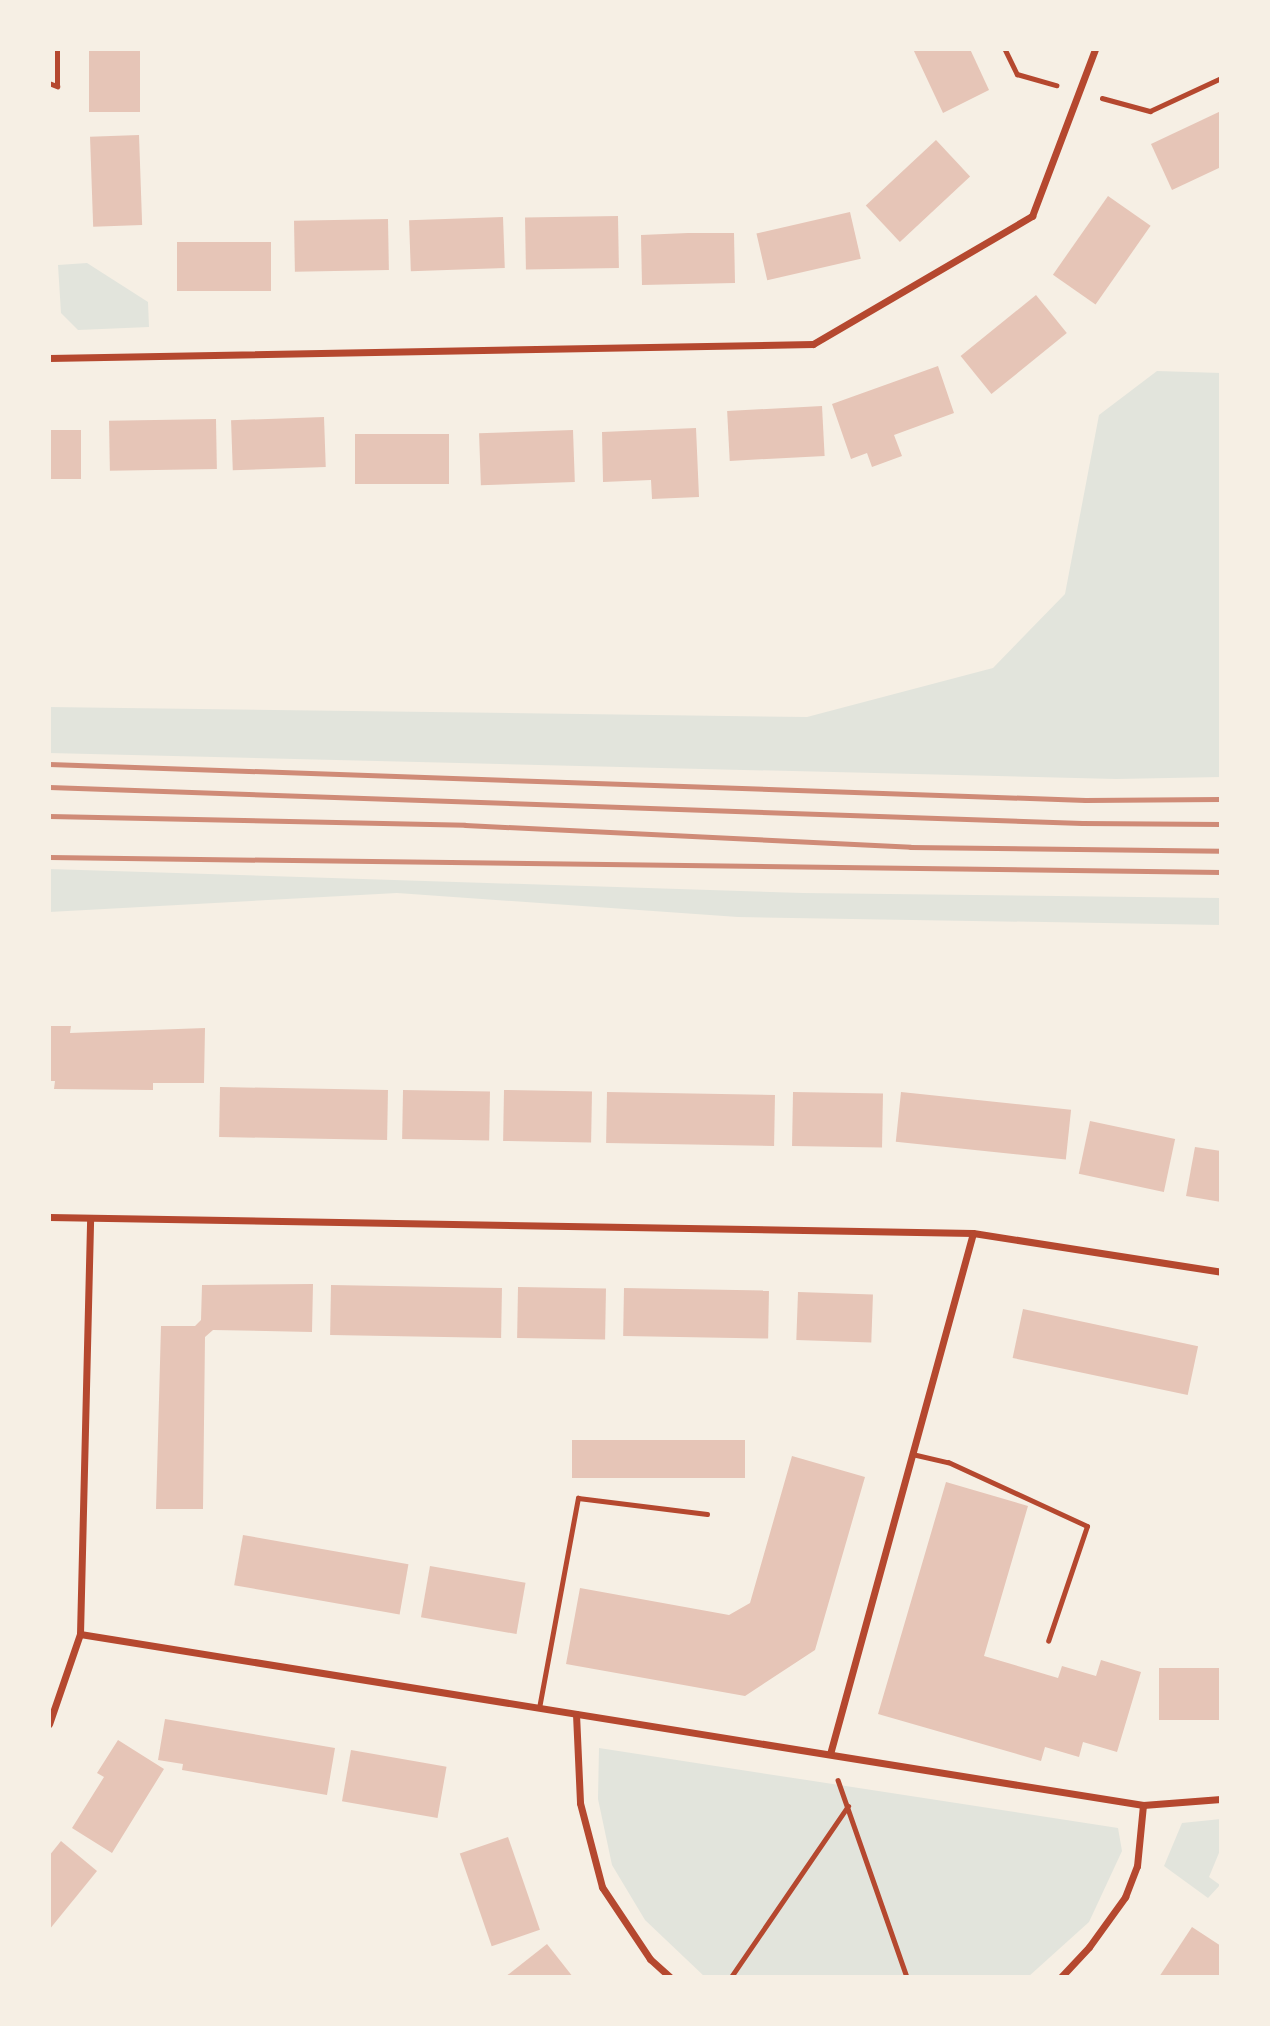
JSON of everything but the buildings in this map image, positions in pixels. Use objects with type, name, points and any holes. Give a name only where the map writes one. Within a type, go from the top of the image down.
[{"type":"street","points":[[49,358],[813,344],[1032,216],[1095,49]]},
{"type":"street","points":[[49,1217],[973,1233],[1221,1272]]},
{"type":"street","points":[[49,1724],[80,1634],[90,1218]]},
{"type":"street","points":[[830,1754],[973,1233]]},
{"type":"street","points":[[80,1634],[1143,1805],[1221,1799]]},
{"type":"street","points":[[576,1714],[580,1803],[602,1887],[650,1959],[670,1977]]},
{"type":"street","points":[[1061,1977],[1090,1947],[1125,1897],[1137,1866],[1143,1805]]},
{"type":"lane","points":[[912,1454],[948,1462],[1087,1526],[1048,1640]]},
{"type":"lane","points":[[539,1708],[578,1498],[706,1514]]},
{"type":"path","points":[[49,83],[57,86],[57,49]]},
{"type":"path","points":[[830,1754],[907,1977]]},
{"type":"path","points":[[731,1977],[848,1806]]},
{"type":"shaded area","points":[[87,263],[148,302],[149,327],[78,330],[61,313],[58,265]]},
{"type":"shaded area","points":[[1157,371],[1221,373],[1221,777],[1116,779],[49,753],[49,707],[807,717],[993,668],[1065,594],[1099,415]]},
{"type":"shaded area","points":[[49,869],[803,893],[1221,898],[1221,925],[738,917],[397,893],[49,912]]},
{"type":"shaded area","points":[[599,1748],[1118,1828],[1122,1851],[1089,1922],[1028,1977],[705,1977],[645,1920],[612,1865],[598,1799]]},
{"type":"shaded area","points":[[1221,1819],[1221,1848],[1209,1877],[1220,1885],[1208,1898],[1164,1866],[1182,1823]]},
{"type":"railway","points":[[49,764],[1085,800],[1221,799]]},
{"type":"railway","points":[[49,787],[1082,823],[1221,824]]},
{"type":"railway","points":[[49,816],[465,825],[910,847],[1221,851]]},
{"type":"railway","points":[[49,857],[1221,872]]}]
